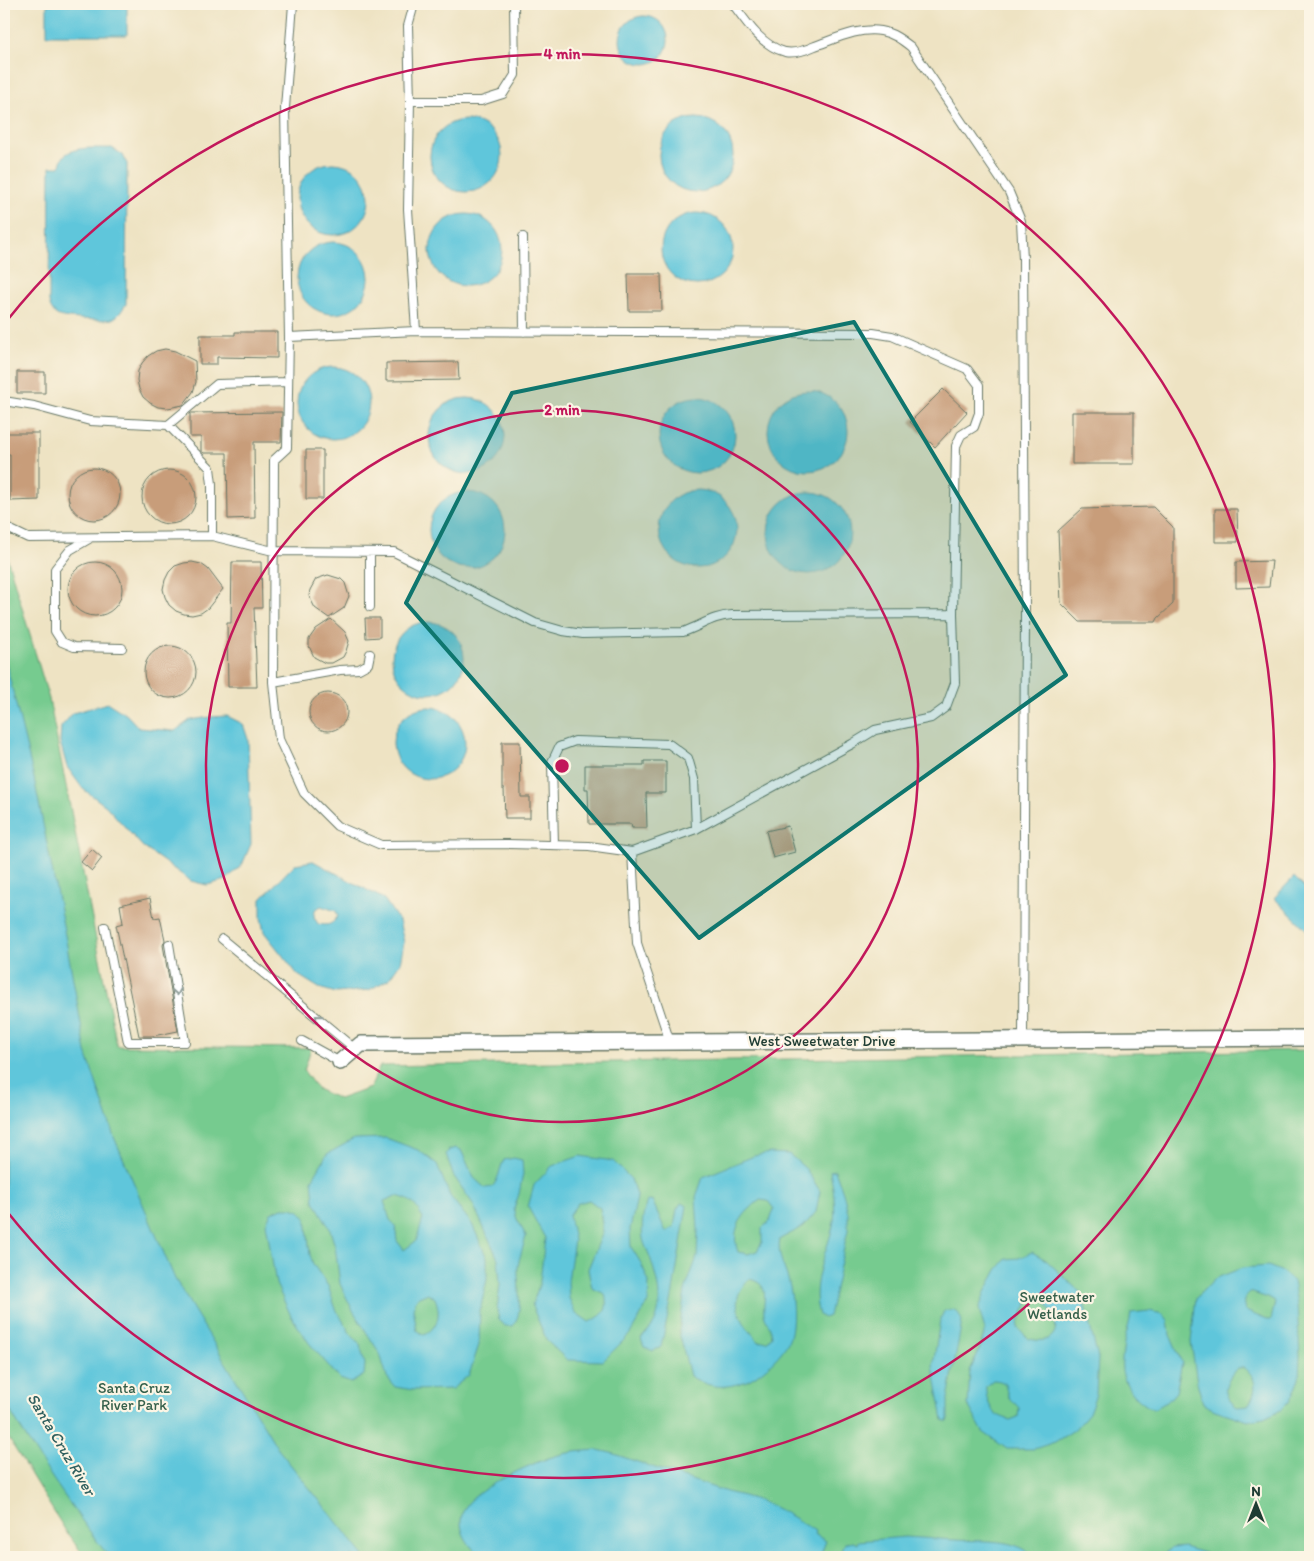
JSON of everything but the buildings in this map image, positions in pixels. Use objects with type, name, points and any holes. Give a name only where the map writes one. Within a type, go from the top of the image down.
[{"type":"street","name":"West Sweetwater Drive","points":[[340,1062],[361,1044],[1310,1038]]},
{"type":"lane","points":[[290,337],[416,331],[873,333],[892,336],[967,369],[979,385],[979,413],[974,427],[961,435],[956,446],[953,614],[955,683],[946,707],[931,718],[875,730],[696,829],[632,852],[589,846],[554,845],[381,846],[337,826],[304,793],[279,739],[273,682],[274,460],[286,448],[290,337],[286,108],[293,4]]},
{"type":"lane","points":[[416,331],[408,209],[410,101],[408,26],[413,8],[417,4]]},
{"type":"lane","points":[[410,101],[481,101],[503,94],[515,74],[514,4]]},
{"type":"lane","points":[[733,4],[744,20],[765,42],[786,52],[803,51],[854,32],[881,31],[897,37],[911,47],[1009,192],[1021,221],[1023,259],[1025,585],[1023,1040]]},
{"type":"lane","points":[[523,237],[524,332]]},
{"type":"lane","points":[[168,425],[217,384],[288,382]]},
{"type":"lane","points":[[4,401],[34,406],[90,420],[168,425],[210,468],[212,484],[212,536]]},
{"type":"lane","points":[[4,520],[7,528],[28,538],[212,536],[273,551],[394,552],[535,623],[563,631],[583,634],[683,632],[697,628],[719,616],[732,615],[953,614]]},
{"type":"lane","points":[[91,538],[70,550],[55,569],[55,631],[62,642],[74,647],[122,648]]},
{"type":"lane","points":[[370,552],[370,607]]},
{"type":"lane","points":[[273,682],[359,668],[368,664],[370,654]]},
{"type":"lane","points":[[554,845],[552,762],[559,746],[575,741],[669,744],[688,758],[694,779],[696,829]]},
{"type":"lane","points":[[632,852],[637,943],[670,1042]]},
{"type":"lane","points":[[104,927],[128,1042],[185,1042],[169,944]]},
{"type":"lane","points":[[222,939],[355,1049]]},
{"type":"lane","points":[[302,1041],[340,1062]]},
{"type":"highlighted area","points":[[854,322],[1066,675],[699,938],[406,603],[512,393]]},
{"type":"green space","name":"Sweetwater Wetlands","points":[[4,547],[49,699],[117,1046],[311,1048],[304,1071],[317,1089],[339,1099],[370,1088],[380,1066],[1310,1050],[1310,1557],[85,1557],[67,1533],[4,1431]]},
{"type":"water","points":[[47,4],[127,4],[127,35],[47,35]]},
{"type":"water","points":[[644,16],[653,18],[661,23],[666,31],[668,40],[666,49],[661,57],[653,62],[644,64],[635,62],[627,57],[622,49],[620,40],[622,31],[627,23],[635,18]]},
{"type":"water","points":[[696,118],[710,121],[722,129],[730,141],[733,155],[730,169],[722,181],[710,189],[696,192],[682,189],[670,181],[662,169],[659,155],[662,141],[670,129],[682,121]]},
{"type":"water","points":[[466,120],[486,126],[496,136],[502,156],[496,176],[486,186],[466,192],[446,186],[436,176],[430,156],[436,136],[446,126]]},
{"type":"water","points":[[89,148],[112,148],[123,155],[127,164],[126,304],[118,315],[112,319],[67,318],[57,315],[49,302],[50,167],[60,167],[62,159],[66,154],[73,151]]},
{"type":"water","points":[[333,163],[353,169],[363,179],[369,199],[363,219],[353,229],[333,235],[313,229],[303,219],[297,199],[303,179],[313,169]]},
{"type":"water","points":[[697,213],[717,219],[727,229],[733,249],[727,269],[717,279],[697,285],[677,279],[667,269],[661,249],[667,229],[677,219]]},
{"type":"water","points":[[466,214],[486,220],[496,230],[502,250],[496,270],[486,280],[466,286],[446,280],[436,270],[430,250],[436,230],[446,220]]},
{"type":"water","points":[[333,242],[353,248],[363,258],[369,278],[363,298],[353,308],[333,314],[313,308],[303,298],[297,278],[303,258],[313,248]]},
{"type":"water","points":[[333,367],[353,373],[363,383],[369,403],[363,423],[353,433],[333,439],[313,433],[303,423],[297,403],[303,383],[313,373]]},
{"type":"water","points":[[800,391],[816,391],[837,402],[848,423],[848,439],[837,460],[816,471],[800,471],[786,465],[774,453],[768,439],[768,423],[774,409],[786,397]]},
{"type":"water","points":[[690,397],[704,397],[718,403],[729,414],[735,428],[732,450],[724,462],[704,473],[690,473],[676,467],[665,456],[659,442],[659,428],[665,414],[676,403]]},
{"type":"water","points":[[467,398],[481,401],[494,409],[502,422],[505,436],[502,450],[494,463],[481,471],[467,474],[453,471],[440,463],[432,450],[429,436],[432,422],[440,409],[453,401]]},
{"type":"water","points":[[698,490],[713,493],[725,502],[734,514],[737,529],[734,544],[725,556],[713,565],[698,568],[683,565],[671,556],[662,544],[659,529],[662,514],[671,502],[683,493]]},
{"type":"water","points":[[460,492],[474,492],[488,498],[499,509],[505,523],[502,545],[494,557],[474,568],[460,568],[446,562],[435,551],[429,537],[429,523],[435,509],[446,498]]},
{"type":"water","points":[[809,492],[825,495],[838,504],[847,517],[850,533],[847,549],[838,562],[825,571],[809,574],[793,571],[780,562],[771,549],[768,533],[771,517],[780,504],[793,495]]},
{"type":"water","points":[[428,622],[448,628],[458,638],[464,658],[458,678],[448,688],[428,694],[408,688],[398,678],[392,658],[398,638],[408,628]]},
{"type":"water","name":"Santa Cruz River","points":[[4,655],[34,778],[86,1052],[114,1137],[175,1279],[278,1449],[365,1557],[109,1557],[54,1480],[4,1400]]},
{"type":"water","points":[[108,703],[127,715],[139,728],[175,731],[190,720],[227,716],[243,724],[248,739],[251,844],[242,865],[226,880],[207,885],[191,881],[143,847],[106,806],[83,789],[67,767],[60,742],[61,727],[73,713]]},
{"type":"water","points":[[429,707],[449,713],[459,723],[465,743],[459,763],[449,773],[429,779],[409,773],[399,763],[393,743],[399,723],[409,713]]},
{"type":"water","points":[[313,861],[384,899],[399,921],[404,942],[400,963],[389,979],[369,990],[336,993],[319,988],[298,975],[264,932],[261,918],[261,899],[295,864]],"holes":[[[321,906],[336,911],[338,916],[330,924],[318,924],[314,917],[315,910]]]},
{"type":"water","points":[[1294,877],[1310,893],[1310,933],[1274,898]]},
{"type":"water","points":[[386,1138],[418,1150],[437,1164],[450,1196],[472,1224],[487,1258],[487,1279],[480,1311],[479,1345],[469,1375],[452,1389],[413,1390],[395,1387],[387,1377],[380,1354],[352,1309],[340,1284],[335,1246],[329,1227],[314,1201],[312,1180],[327,1154],[354,1139]],"holes":[[[396,1196],[413,1203],[423,1219],[416,1241],[404,1250],[397,1241],[395,1225],[390,1220],[384,1201]],[[428,1293],[435,1298],[438,1314],[436,1324],[424,1335],[417,1330],[413,1308],[417,1298]]]},
{"type":"water","points":[[455,1148],[461,1150],[474,1178],[485,1188],[492,1187],[498,1178],[504,1160],[514,1158],[522,1160],[523,1174],[514,1209],[526,1236],[519,1259],[519,1307],[513,1326],[505,1326],[499,1319],[497,1310],[500,1284],[498,1259],[473,1204],[453,1175],[446,1154],[449,1150]]},
{"type":"water","points":[[770,1153],[789,1154],[806,1169],[820,1191],[816,1212],[803,1227],[780,1239],[779,1252],[789,1281],[792,1305],[790,1337],[783,1350],[778,1357],[757,1375],[744,1382],[729,1386],[710,1385],[690,1376],[679,1332],[685,1290],[697,1257],[696,1197],[703,1177],[754,1156]],"holes":[[[760,1200],[768,1201],[774,1209],[770,1221],[762,1228],[762,1242],[757,1251],[748,1254],[738,1252],[736,1236],[739,1223]],[[749,1279],[756,1281],[763,1289],[764,1314],[772,1336],[768,1341],[759,1342],[747,1327],[739,1311],[737,1304],[738,1296],[742,1287]]]},
{"type":"water","points":[[580,1156],[613,1161],[631,1179],[637,1198],[630,1229],[631,1247],[641,1263],[649,1282],[648,1303],[630,1334],[603,1361],[567,1360],[547,1341],[532,1306],[540,1282],[545,1238],[528,1207],[534,1185],[552,1166]],"holes":[[[589,1200],[600,1208],[603,1232],[588,1269],[592,1288],[605,1294],[606,1308],[602,1315],[589,1322],[575,1312],[569,1298],[568,1281],[574,1240],[569,1215],[578,1203]]]},
{"type":"water","points":[[835,1170],[848,1213],[848,1230],[829,1316],[824,1318],[819,1315],[816,1290],[820,1267],[835,1215],[830,1171]]},
{"type":"water","points":[[652,1200],[666,1232],[674,1227],[677,1209],[681,1203],[687,1206],[672,1297],[661,1347],[653,1351],[644,1347],[641,1339],[654,1323],[659,1305],[657,1280],[642,1234],[647,1201]]},
{"type":"water","points":[[282,1208],[300,1211],[306,1218],[310,1255],[313,1264],[328,1286],[336,1309],[350,1333],[360,1345],[365,1364],[364,1375],[351,1383],[340,1379],[309,1343],[291,1316],[276,1284],[266,1223],[271,1213]]},
{"type":"water","points":[[1032,1252],[1046,1260],[1082,1294],[1098,1358],[1096,1394],[1089,1413],[1074,1430],[1055,1442],[1034,1449],[1007,1449],[983,1432],[968,1405],[970,1371],[985,1330],[979,1309],[985,1292],[997,1270],[1006,1259],[1019,1258]],"holes":[[[1037,1294],[1054,1317],[1055,1331],[1052,1336],[1045,1340],[1029,1339],[1018,1328],[1030,1297]],[[993,1380],[1002,1382],[1006,1386],[1010,1399],[1019,1408],[1018,1417],[1010,1420],[998,1415],[991,1408],[986,1386]]]},
{"type":"water","points":[[1268,1266],[1283,1272],[1293,1281],[1297,1304],[1300,1357],[1299,1379],[1290,1401],[1281,1410],[1264,1418],[1248,1421],[1203,1404],[1197,1382],[1191,1342],[1196,1298],[1214,1279],[1242,1268]],"holes":[[[1250,1292],[1275,1302],[1271,1320],[1246,1311],[1244,1301]],[[1237,1368],[1245,1368],[1254,1381],[1253,1396],[1248,1406],[1237,1407],[1228,1398],[1226,1393],[1229,1379]]]},
{"type":"water","points":[[952,1309],[958,1312],[962,1321],[948,1399],[947,1422],[943,1420],[933,1366],[940,1320],[944,1311]]},
{"type":"water","points":[[1149,1311],[1163,1314],[1168,1320],[1170,1335],[1182,1363],[1176,1392],[1167,1402],[1153,1409],[1133,1394],[1126,1383],[1122,1371],[1124,1343],[1131,1313]]},
{"type":"water","points":[[598,1450],[775,1507],[815,1531],[814,1534],[826,1541],[820,1557],[480,1557],[470,1545],[462,1531],[462,1515],[466,1506],[482,1491],[506,1477],[543,1460],[580,1451]]},
{"type":"water","points":[[905,1537],[1008,1543],[1018,1546],[1034,1557],[839,1557],[845,1543],[853,1542],[857,1544],[858,1541]]},
{"type":"water","points":[[1184,1547],[1217,1557],[1159,1557],[1172,1548]]},
{"type":"park label","name":"Santa Cruz River Park","points":[[134,1396]]}]
